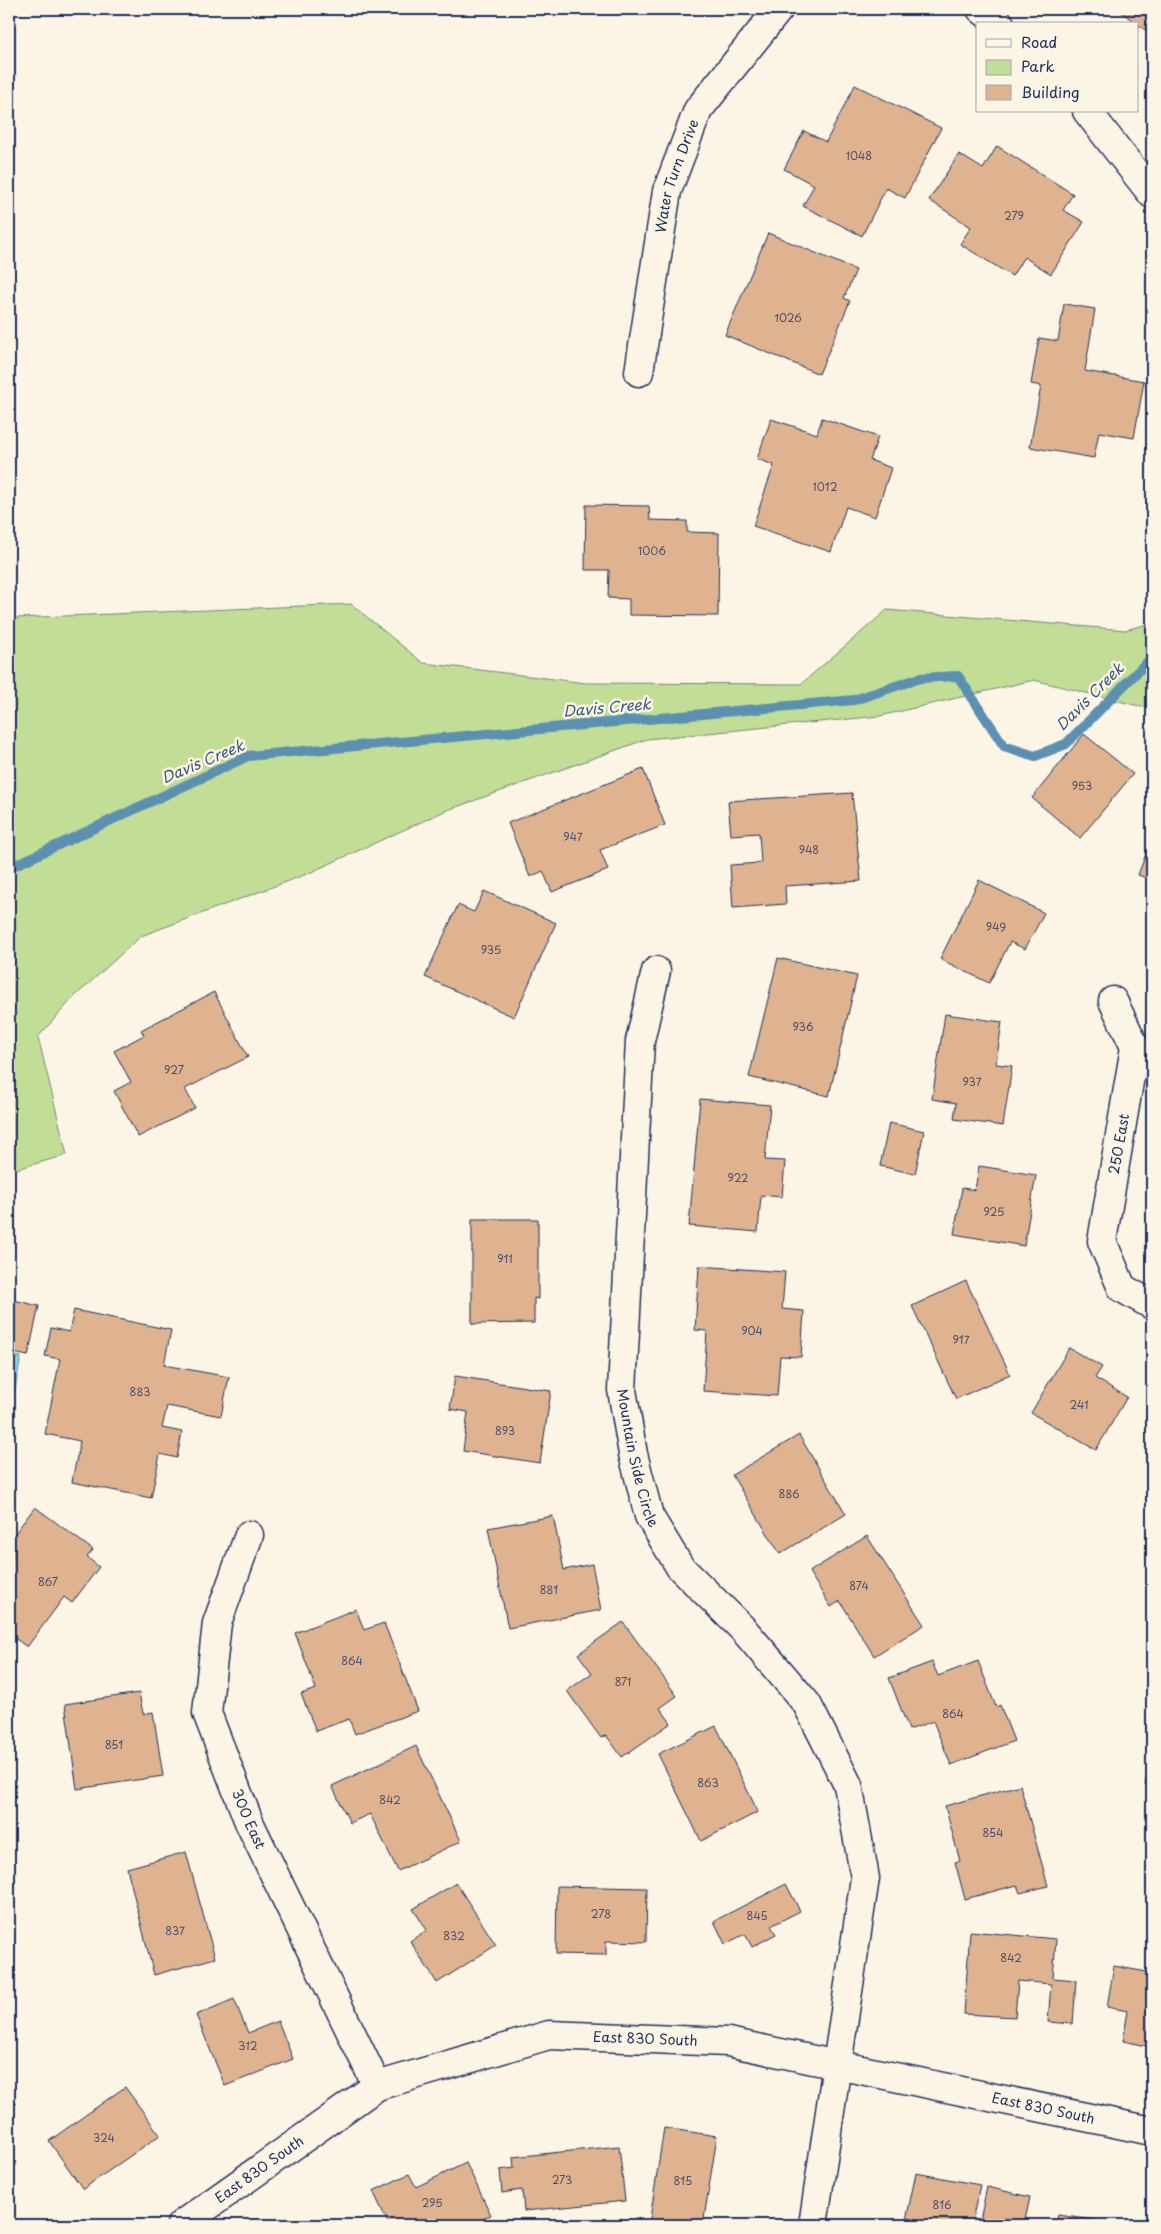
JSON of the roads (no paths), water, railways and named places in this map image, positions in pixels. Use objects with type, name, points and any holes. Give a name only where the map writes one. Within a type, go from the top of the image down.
[{"type":"street","name":"Water Turn Drive","points":[[639,372],[667,191],[698,110],[779,9]]},
{"type":"street","points":[[981,9],[997,22]]},
{"type":"street","points":[[1088,112],[1152,194]]},
{"type":"street","name":"Mountain Side Circle","points":[[656,971],[640,1041],[622,1390],[633,1454],[649,1516],[680,1567],[743,1629],[807,1704],[848,1786],[864,1878],[813,2225]]},
{"type":"street","name":"250 East","points":[[1113,1001],[1135,1047],[1102,1241],[1122,1288],[1152,1305]]},
{"type":"street","name":"300 East","points":[[249,1535],[217,1623],[207,1713],[249,1822],[377,2086]]},
{"type":"street","name":"East 830 South","points":[[181,2225],[377,2086],[549,2035],[728,2042],[1152,2131]]},
{"type":"water","points":[[9,1355],[21,1357],[9,1421]]},
{"type":"waterway","name":"Davis Creek","points":[[9,868],[248,756],[854,700],[920,678],[958,676],[1004,746],[1035,756],[1066,744],[1148,661],[1152,662]]}]
